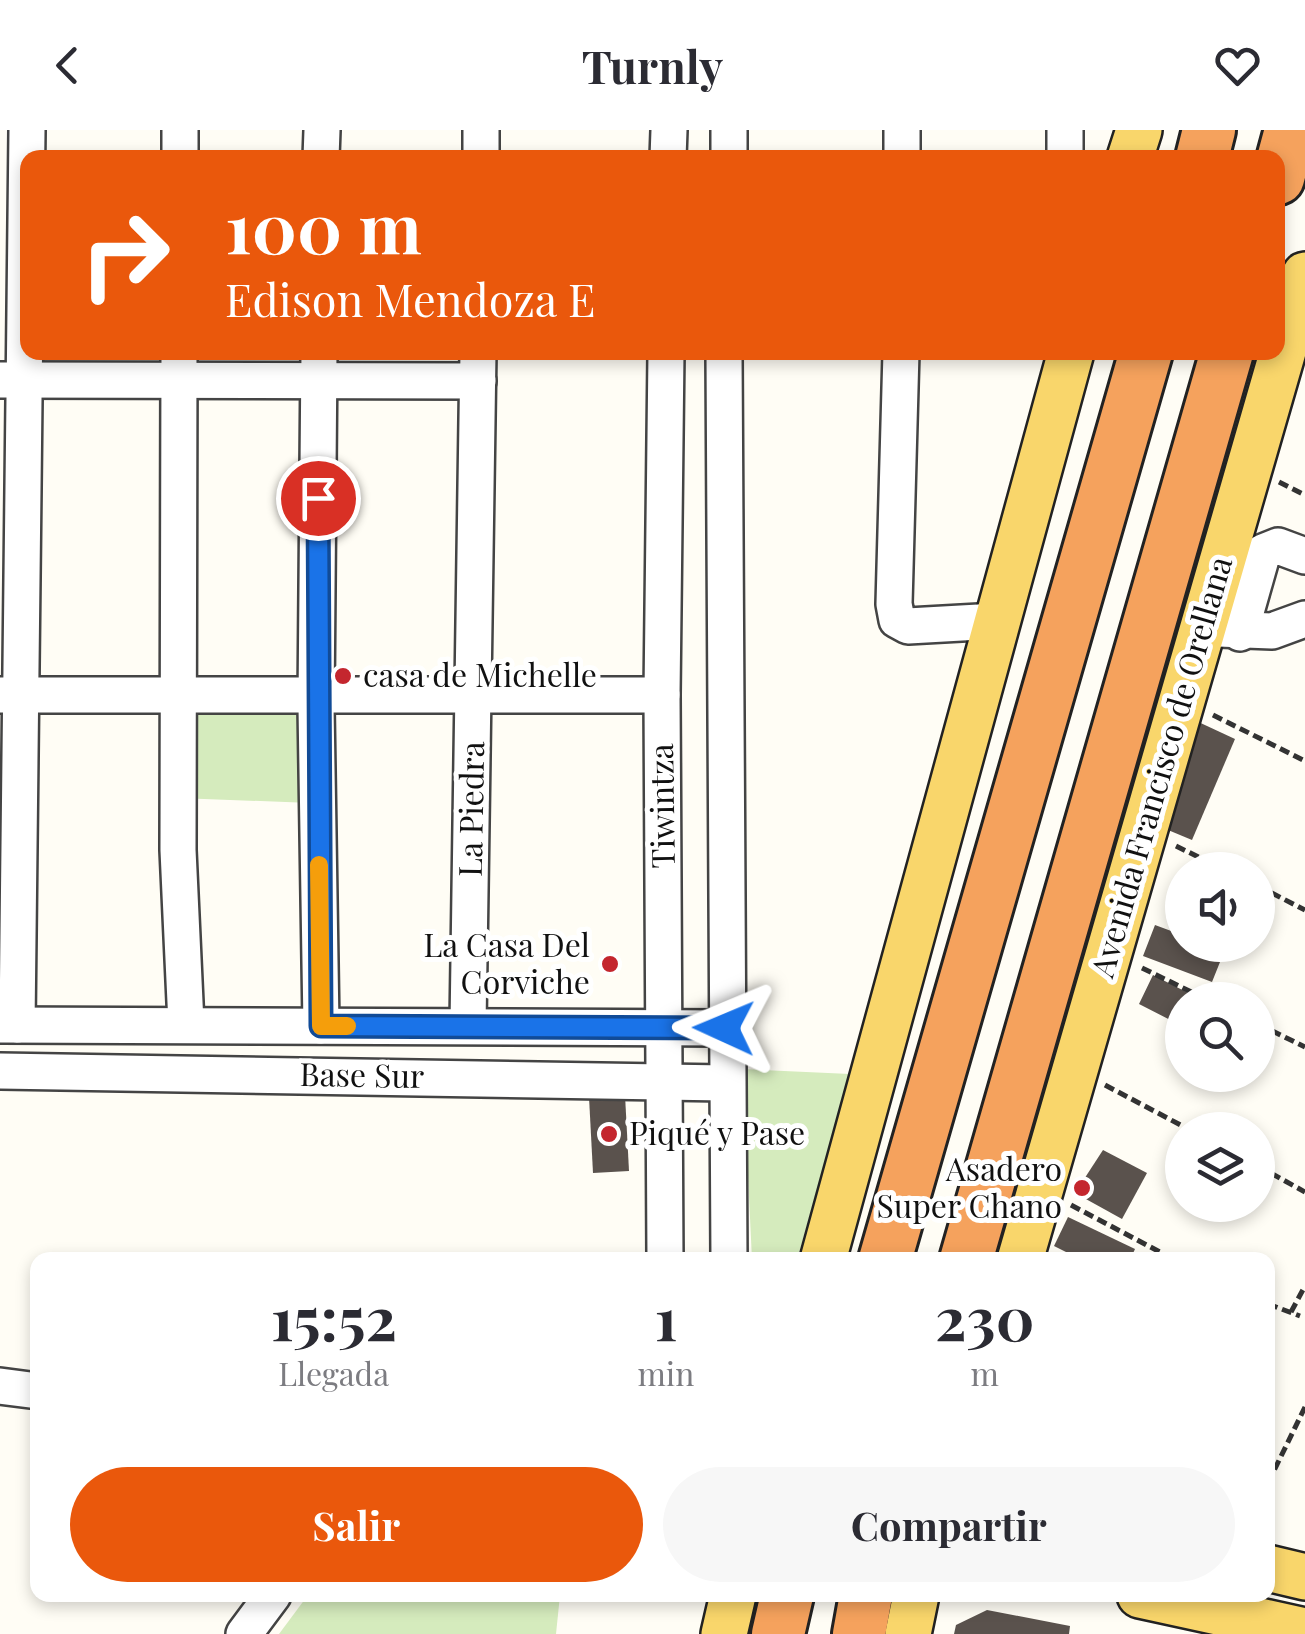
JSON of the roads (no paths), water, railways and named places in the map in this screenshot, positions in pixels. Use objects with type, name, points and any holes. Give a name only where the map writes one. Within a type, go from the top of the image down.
[{"type":"highway","points":[[887,1252],[1144,360]]},
{"type":"highway","name":"Avenida Francisco de Orellana","points":[[968,1252],[1225,360]]},
{"type":"highway","points":[[778,1634],[785,1602]]},
{"type":"highway","points":[[858,1634],[865,1602]]},
{"type":"main road","name":"Avenida Francisco de Orellana","points":[[1022,1252],[1142,829],[1183,700],[1222,630],[1305,275]]},
{"type":"main road","points":[[824,1252],[1067,360]]},
{"type":"main road","points":[[1275,1570],[1305,1577]]},
{"type":"main road","points":[[724,1634],[731,1602]]},
{"type":"main road","points":[[908,1634],[915,1602]]},
{"type":"main road","points":[[1158,1602],[1211,1623],[1305,1631]]},
{"type":"street","points":[[8,1025],[12,380],[20,247]]},
{"type":"street","name":"Tiwintza","points":[[665,1252],[662,695],[666,360]]},
{"type":"street","name":"Tiwintza","points":[[724,360],[724,1028],[729,1252]]},
{"type":"street","points":[[901,360],[894,604],[897,620],[908,626],[997,620]]},
{"type":"street","points":[[12,380],[179,366],[478,367]]},
{"type":"street","points":[[179,366],[178,850],[186,1024]]},
{"type":"street","points":[[319,367],[316,695],[321,1026]]},
{"type":"street","name":"La Piedra","points":[[468,1026],[478,367]]},
{"type":"street","points":[[1305,556],[1278,546],[1263,552],[1222,630],[1272,631],[1305,618]]},
{"type":"street","points":[[10,695],[662,695]]},
{"type":"street","name":"Base Sur","points":[[8,1025],[724,1028]]},
{"type":"street","name":"Base Sur","points":[[0,1071],[725,1083]]},
{"type":"street","points":[[0,1386],[30,1390]]},
{"type":"street","points":[[244,1634],[268,1602]]},
{"type":"place","name":"casa de Michelle","points":[[343,676]]},
{"type":"place","name":"La Casa Del Corviche","points":[[610,964]]},
{"type":"place","name":"Piqué y Pase","points":[[609,1134]]},
{"type":"place","name":"Asadero Super Chano","points":[[1082,1188]]}]
